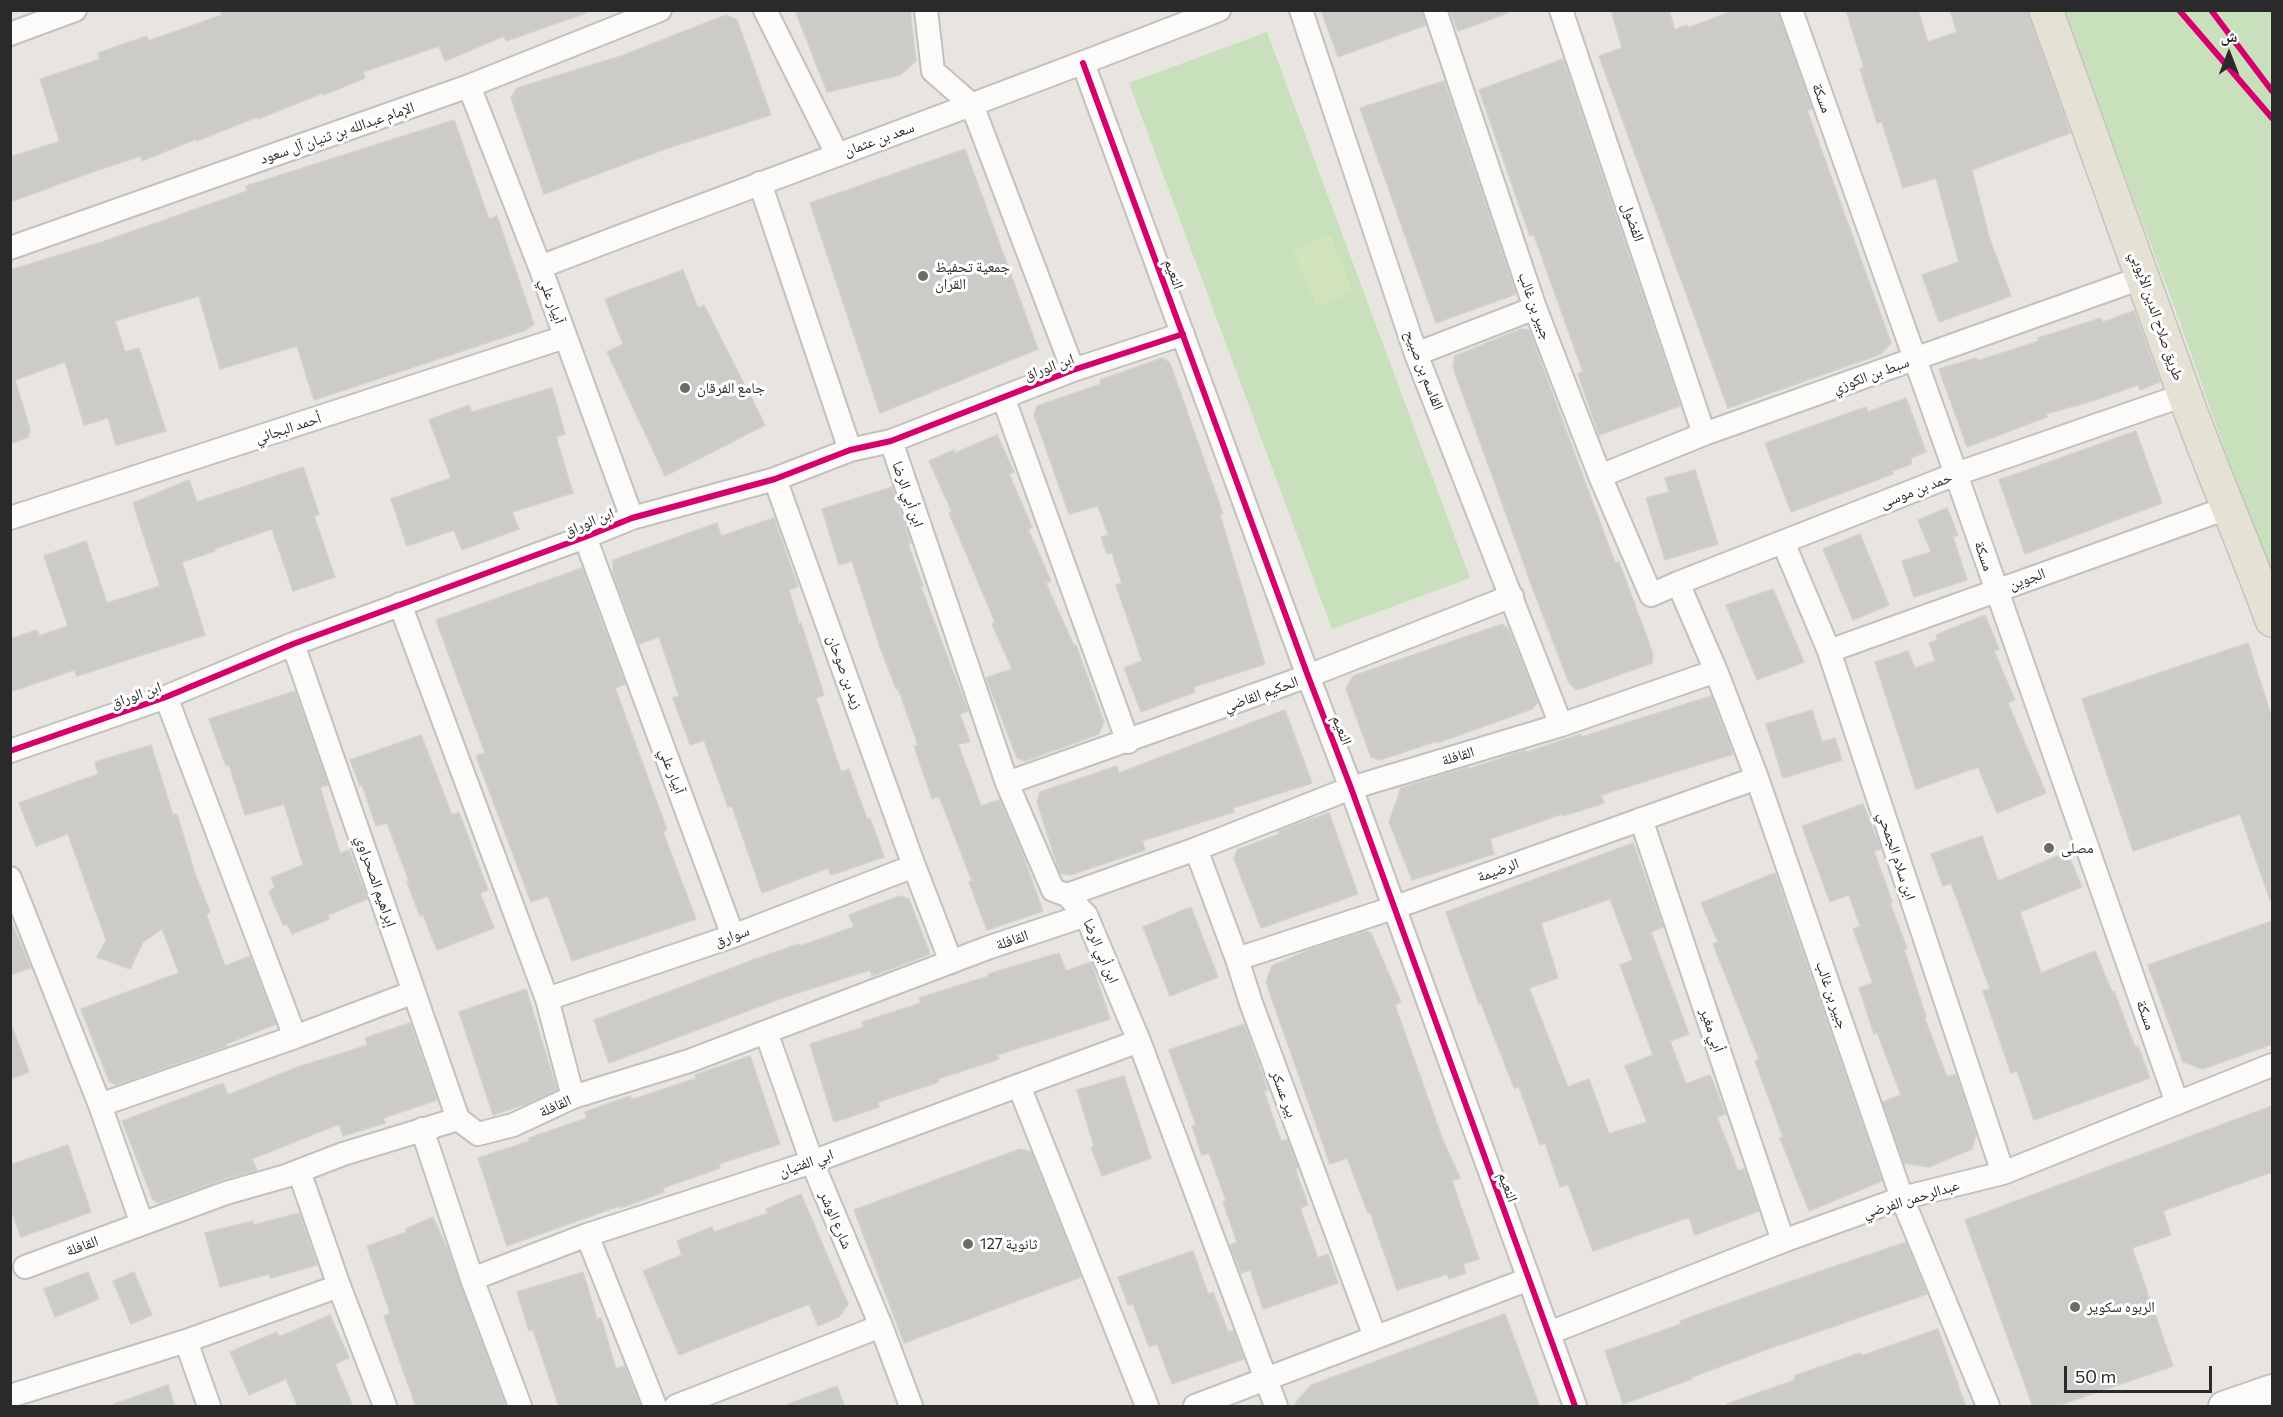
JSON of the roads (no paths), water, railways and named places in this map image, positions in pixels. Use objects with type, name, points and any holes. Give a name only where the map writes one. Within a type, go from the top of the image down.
[{"type":"main road","name":"طريق صلاح الدين الأيوبي","points":[[2046,10],[2144,278],[2184,395],[2272,620]]},
{"type":"street","points":[[10,34],[75,10]]},
{"type":"street","name":"الإمام عبدالله بن ثنيان آل سعود","points":[[10,248],[469,86],[660,10]]},
{"type":"street","points":[[765,10],[837,154]]},
{"type":"street","points":[[926,10],[933,70],[972,105],[1073,370]]},
{"type":"street","name":"سعد بن عثمان","points":[[540,267],[1219,10]]},
{"type":"street","name":"القاسم بن صبيح","points":[[1301,10],[1416,354],[1561,725]]},
{"type":"street","name":"جبير بن غالب","points":[[1435,10],[1535,308],[1600,476],[1651,595]]},
{"type":"street","name":"الفضول","points":[[1562,10],[1704,434]]},
{"type":"street","name":"مسكة","points":[[1791,10],[2177,1102]]},
{"type":"street","name":"النعيم","points":[[1083,63],[1351,788],[1575,1407]]},
{"type":"street","name":"آبيار علي","points":[[469,86],[540,267],[632,518]]},
{"type":"street","points":[[760,183],[850,450]]},
{"type":"street","name":"سبط بن الكوزي","points":[[1600,476],[1704,434],[2144,278]]},
{"type":"street","points":[[1416,354],[1535,308]]},
{"type":"street","name":"ابن الوراق","points":[[10,751],[166,697],[293,644],[632,518],[775,479],[850,450],[891,441],[1073,370],[1183,334]]},
{"type":"street","name":"أحمد البجائي","points":[[10,518],[565,337]]},
{"type":"street","name":"حمد بن موسى","points":[[1651,595],[1956,474],[2184,395]]},
{"type":"street","points":[[1003,397],[1128,742]]},
{"type":"street","name":"ابن أبي الرضا","points":[[891,441],[1007,783],[1053,890],[1067,895],[1086,915],[1139,1041],[1276,1407]]},
{"type":"street","name":"زيد بن صوحان","points":[[775,479],[914,866],[951,962]]},
{"type":"street","name":"الجوين","points":[[1829,651],[2227,508]]},
{"type":"street","name":"آبيار علي","points":[[585,537],[733,936]]},
{"type":"street","name":"ابن سلام الجمحي","points":[[1783,542],[1829,651],[2003,1173]]},
{"type":"street","name":"جبير بن غالب","points":[[1678,583],[1716,671],[1757,777],[1902,1198],[1988,1407]]},
{"type":"street","name":"الحكيم القاضي","points":[[1007,783],[1128,742],[1308,676],[1512,596]]},
{"type":"street","points":[[400,604],[547,999],[573,1097]]},
{"type":"street","name":"إبراهيم الصحراوي","points":[[293,644],[458,1119]]},
{"type":"street","name":"القافلة","points":[[1067,895],[1196,849],[1351,788],[1561,725],[1716,671]]},
{"type":"street","points":[[166,697],[295,1037]]},
{"type":"street","name":"الرضيمة","points":[[1237,959],[1393,908],[1757,777]]},
{"type":"street","name":"أبي مغير","points":[[1641,819],[1783,1241]]},
{"type":"street","name":"بير عسكر","points":[[1196,849],[1375,1337]]},
{"type":"street","name":"سوارق","points":[[547,999],[733,936],[914,866]]},
{"type":"street","points":[[10,878],[100,1105],[142,1224]]},
{"type":"street","name":"القافلة","points":[[25,1267],[226,1192],[285,1176],[343,1154],[422,1129],[458,1119],[478,1134],[513,1125],[573,1097],[689,1061],[951,962],[1086,915]]},
{"type":"street","points":[[100,1105],[295,1037],[414,992]]},
{"type":"street","name":"شارع الوشر","points":[[766,1032],[812,1162],[881,1326],[911,1407]]},
{"type":"street","name":"ابي الفتيان","points":[[472,1279],[587,1235],[812,1162],[1139,1041]]},
{"type":"street","name":"عبدالرحمن الفرضي","points":[[1549,1333],[1783,1241],[1902,1198],[2003,1173],[2272,1065]]},
{"type":"street","points":[[1019,1086],[1147,1407]]},
{"type":"street","points":[[422,1129],[472,1279],[520,1407]]},
{"type":"street","points":[[299,1171],[385,1407]]},
{"type":"street","points":[[587,1235],[655,1407]]},
{"type":"street","points":[[1195,1407],[1529,1279]]},
{"type":"street","points":[[10,1396],[186,1341],[339,1286]]},
{"type":"street","points":[[676,1407],[881,1326]]},
{"type":"street","points":[[186,1341],[209,1407]]},
{"type":"street","points":[[2223,1407],[2272,1389]]},
{"type":"place","name":"جمعية تحفيظ القران","points":[[923,276]]},
{"type":"place","name":"جامع الفرقان","points":[[685,388]]},
{"type":"place","name":"مصلى","points":[[2049,848]]},
{"type":"place","name":"ثانوية 127","points":[[968,1244]]},
{"type":"place","name":"الربوه سكوير","points":[[2075,1307]]}]
